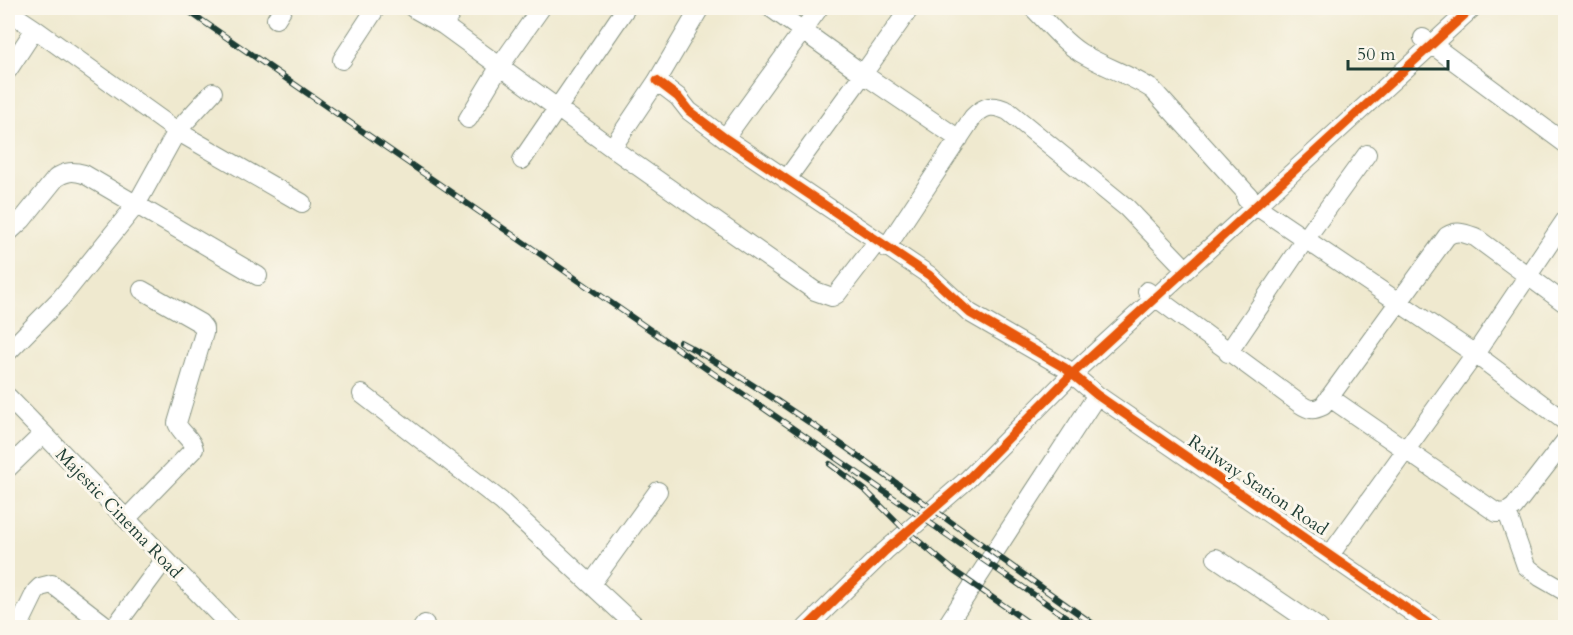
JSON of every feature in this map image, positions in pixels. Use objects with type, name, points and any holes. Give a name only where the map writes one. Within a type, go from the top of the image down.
[{"type":"street","points":[[342,60],[376,8]]},
{"type":"street","points":[[412,8],[443,25],[612,148],[815,291],[824,295],[832,297],[837,294],[881,245],[981,108],[997,106],[1008,111],[1127,208],[1179,262]]},
{"type":"street","points":[[443,25],[455,8]]},
{"type":"street","points":[[468,119],[500,66],[541,8]]},
{"type":"street","points":[[522,160],[626,8]]},
{"type":"street","points":[[612,148],[657,81],[700,8]]},
{"type":"street","points":[[771,8],[959,139]]},
{"type":"street","points":[[725,138],[819,8]]},
{"type":"street","points":[[786,180],[910,8]]},
{"type":"street","points":[[1033,8],[1078,51],[1138,80],[1153,90],[1250,200],[1304,241],[1474,354],[1566,422]]},
{"type":"street","points":[[1427,42],[1456,8]]},
{"type":"street","points":[[1151,294],[1179,262],[1427,42],[1472,8]]},
{"type":"street","points":[[8,11],[177,131],[302,203]]},
{"type":"street","points":[[8,70],[35,29]]},
{"type":"street","points":[[1427,42],[1566,144]]},
{"type":"street","name":"Railway Station Road","points":[[657,81],[678,97],[688,111],[725,138],[928,275],[969,313],[1069,371],[1097,394],[1435,627]]},
{"type":"street","points":[[8,352],[61,298],[136,205],[177,131],[213,92]]},
{"type":"street","points":[[1228,353],[1304,241],[1367,154]]},
{"type":"street","points":[[8,234],[56,178],[63,173],[73,171],[84,174],[258,276]]},
{"type":"street","points":[[795,627],[875,549],[918,514],[1250,200]]},
{"type":"street","points":[[1330,555],[1474,354],[1566,219]]},
{"type":"street","points":[[1151,294],[1228,353],[1307,409],[1315,410],[1323,406],[1447,236],[1452,233],[1458,232],[1475,237],[1566,304]]},
{"type":"street","points":[[126,519],[194,449],[193,444],[178,429],[177,423],[204,333],[204,328],[200,323],[142,290]]},
{"type":"street","points":[[806,627],[885,551],[968,478],[1069,371]]},
{"type":"street","points":[[362,394],[501,501],[638,627]]},
{"type":"street","points":[[945,627],[1016,522],[1097,394]]},
{"type":"street","name":"Majestic Cinema Road","points":[[8,397],[232,627]]},
{"type":"street","points":[[1329,397],[1497,513],[1507,512],[1514,507],[1566,440]]},
{"type":"street","points":[[8,468],[43,434]]},
{"type":"street","points":[[591,584],[658,491]]},
{"type":"street","points":[[1507,512],[1526,566],[1546,581],[1566,591]]},
{"type":"street","points":[[1216,558],[1319,627]]},
{"type":"street","points":[[114,627],[165,559]]},
{"type":"street","points":[[18,627],[36,591],[40,587],[52,584],[109,627]]},
{"type":"railway","points":[[184,8],[1082,628]]},
{"type":"railway","points":[[680,342],[732,372],[816,427],[1099,628]]},
{"type":"railway","points":[[830,464],[866,491],[903,528],[954,571],[1036,628]]},
{"type":"cycle path","points":[[806,628],[885,551],[968,479],[1072,374],[1472,8]]},
{"type":"cycle path","points":[[657,81],[678,97],[689,111],[725,138],[929,275],[970,313],[1065,368],[1097,395],[1435,628]]}]
